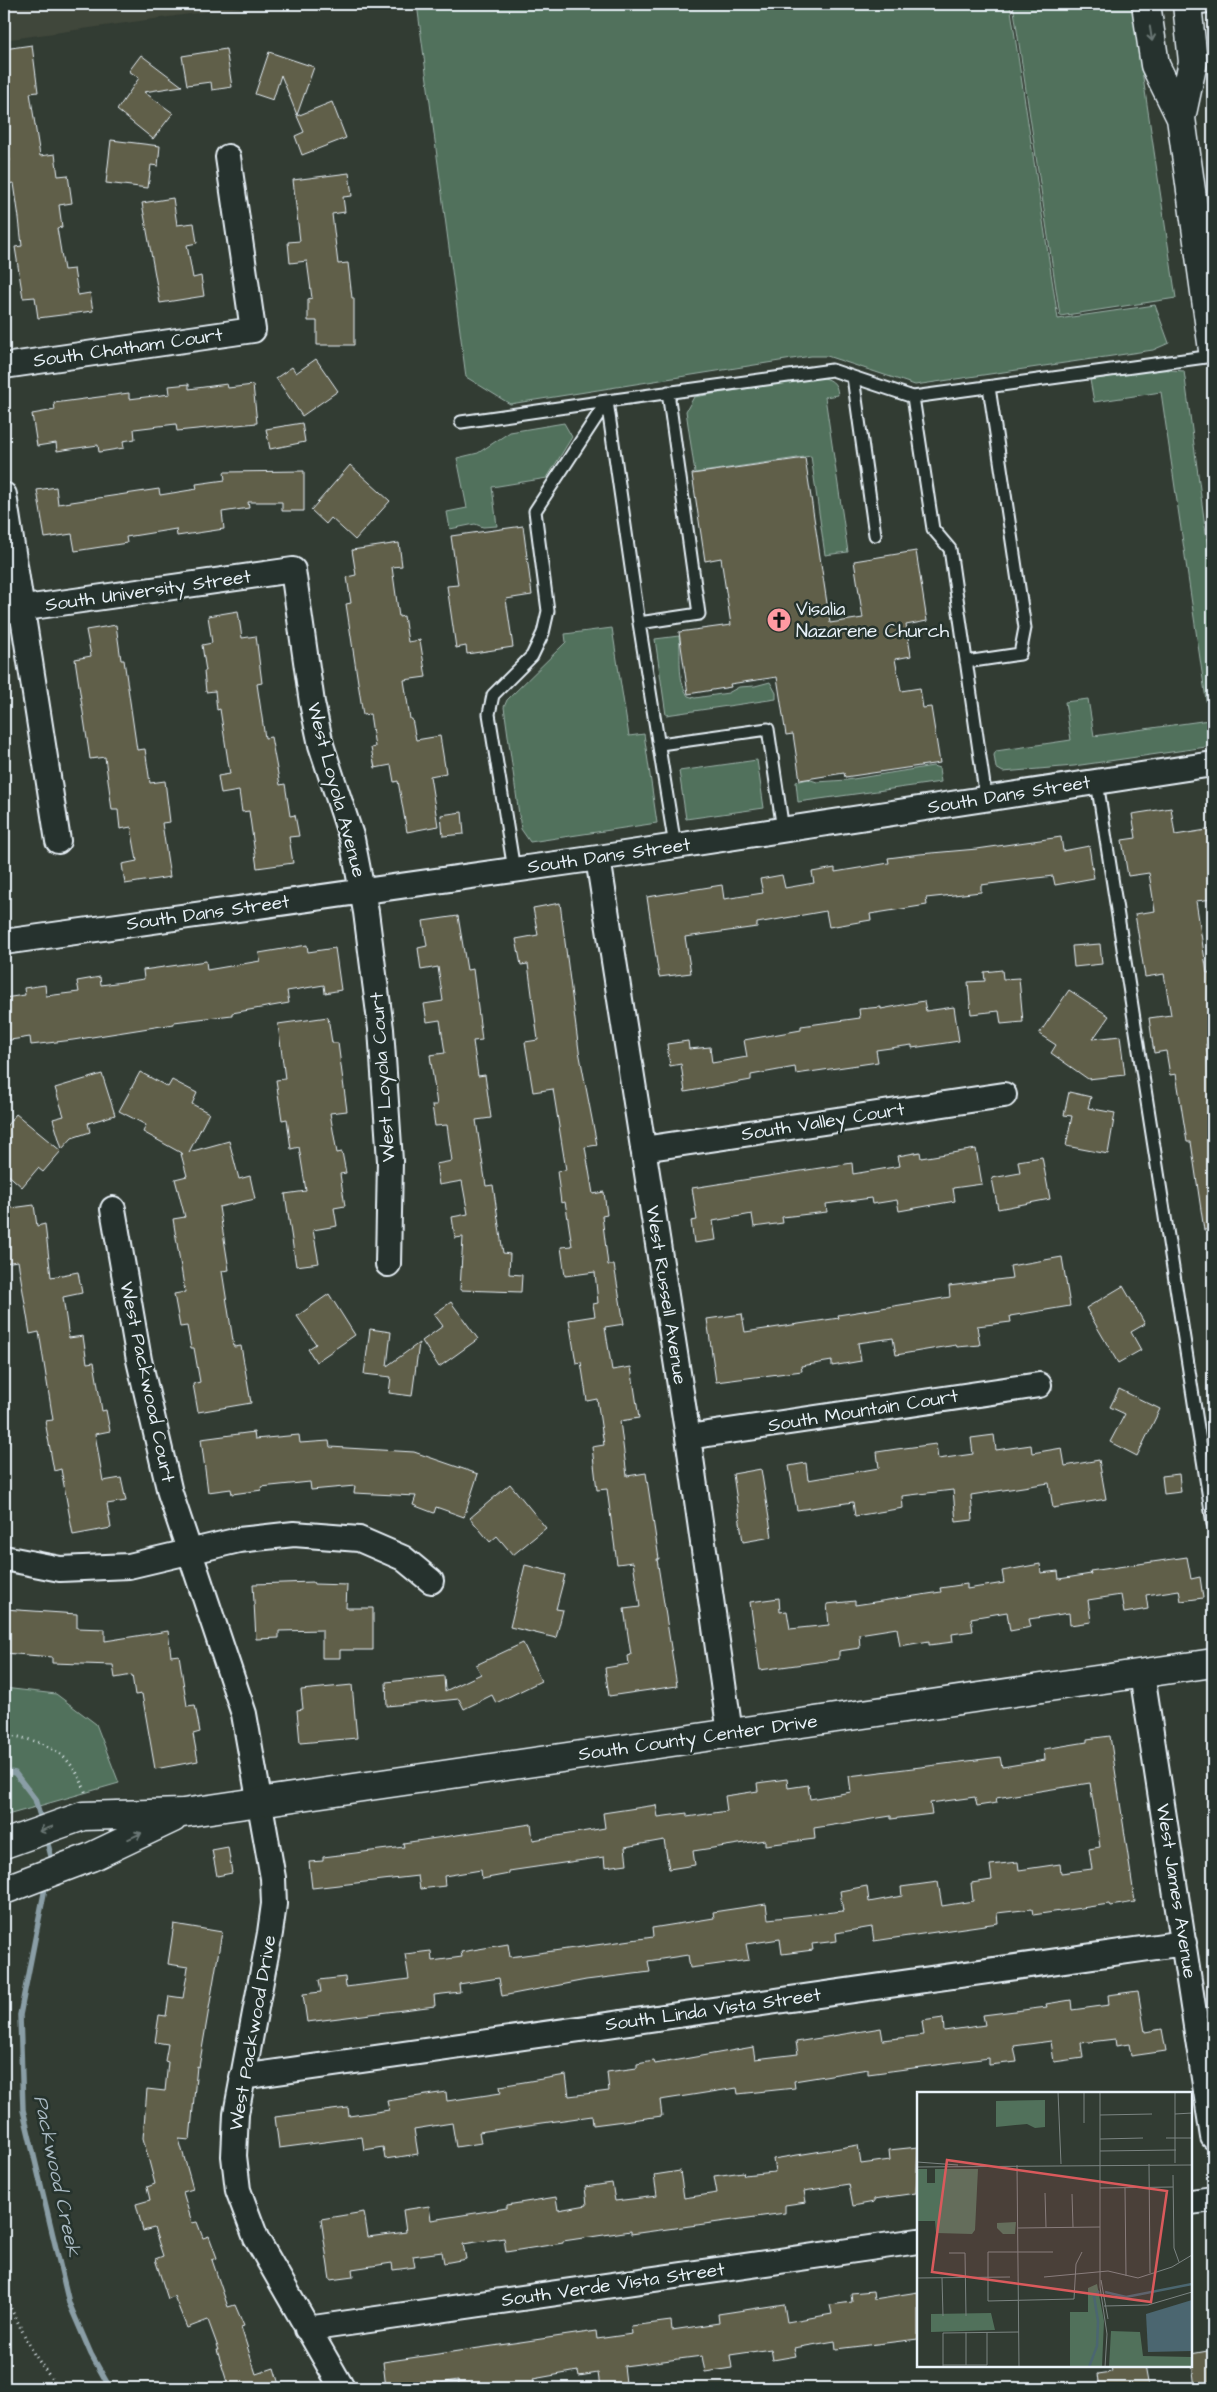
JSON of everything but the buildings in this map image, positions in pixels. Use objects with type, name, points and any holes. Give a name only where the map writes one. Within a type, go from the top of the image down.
[{"type":"street","points":[[1146,4],[1156,64],[1181,118],[1213,350]]},
{"type":"street","points":[[1181,118],[1193,62],[1196,6]]},
{"type":"street","name":"South Chatham Court","points":[[4,366],[252,330],[228,157]]},
{"type":"street","points":[[4,495],[12,610],[58,841]]},
{"type":"street","name":"South University Street","points":[[12,610],[293,570]]},
{"type":"street","name":"West Loyola Avenue","points":[[293,570],[312,704],[321,745],[352,839],[362,891]]},
{"type":"street","name":"South Dans Street","points":[[4,942],[598,858],[1213,764]]},
{"type":"street","name":"West Russell Avenue","points":[[598,858],[688,1438],[730,1733]]},
{"type":"street","name":"West Loyola Court","points":[[362,891],[381,1029],[390,1161],[388,1264]]},
{"type":"street","name":"South Valley Court","points":[[643,1149],[1004,1095]]},
{"type":"street","name":"West Packwood Court","points":[[113,1210],[141,1370],[170,1493],[244,1714],[260,1802]]},
{"type":"street","name":"South Mountain Court","points":[[688,1438],[1039,1385]]},
{"type":"street","points":[[4,1558],[60,1569],[129,1566],[238,1540],[294,1534],[359,1539],[403,1558],[431,1580]]},
{"type":"street","name":"South County Center Drive","points":[[6,1843],[85,1807],[184,1813],[1213,1663]]},
{"type":"street","name":"West James Avenue","points":[[1142,1674],[1213,2137]]},
{"type":"street","name":"West Packwood Drive","points":[[260,1802],[273,1878],[274,1904],[236,2114],[234,2156],[238,2190],[246,2216],[256,2238],[342,2388]]},
{"type":"street","name":"South County Center Drive","points":[[11,1887],[91,1857],[184,1813]]},
{"type":"street","name":"South Linda Vista Street","points":[[242,2077],[1184,1943]]},
{"type":"street","points":[[1192,2202],[1213,2199]]},
{"type":"street","name":"South Verde Vista Street","points":[[307,2328],[917,2241]]},
{"type":"lane","points":[[461,422],[832,370],[914,397],[1213,356]]},
{"type":"lane","points":[[853,377],[875,535]]},
{"type":"lane","points":[[966,662],[1020,654],[1025,628],[989,386]]},
{"type":"lane","points":[[639,623],[699,614],[668,392]]},
{"type":"lane","points":[[914,397],[933,528],[950,549],[986,799]]},
{"type":"lane","points":[[607,401],[639,623],[675,846]]},
{"type":"lane","points":[[514,870],[489,714],[490,704],[499,687],[532,656],[543,633],[548,611],[535,511],[607,401]]},
{"type":"lane","points":[[660,744],[768,729],[783,830]]},
{"type":"lane","points":[[1097,782],[1213,1524]]},
{"type":"path","points":[[4,1734],[30,1739],[58,1752],[80,1776],[85,1807]]},
{"type":"path","points":[[4,2295],[34,2354],[58,2388]]},
{"type":"shaded area","points":[[4,4],[240,4],[240,7],[4,40]]},
{"type":"green space","points":[[417,4],[1010,4],[1058,319],[1155,305],[1169,343],[1153,350],[915,385],[827,356],[811,356],[510,404],[466,377]]},
{"type":"green space","points":[[1013,4],[1132,4],[1176,298],[1060,316]]},
{"type":"green space","points":[[1156,369],[1184,371],[1213,585],[1213,746],[1074,766],[1003,772],[996,768],[994,755],[996,751],[1071,740],[1065,702],[1088,699],[1094,736],[1209,720],[1161,392],[1094,402],[1090,380]]},
{"type":"green space","points":[[819,377],[833,382],[838,395],[825,397],[848,552],[825,555],[811,456],[695,473],[686,411],[694,397]]},
{"type":"green space","points":[[564,423],[572,437],[547,478],[492,487],[497,526],[483,527],[475,524],[450,529],[447,512],[467,508],[457,458],[478,453],[510,432]]},
{"type":"green space","points":[[612,628],[629,736],[644,734],[657,823],[530,842],[521,829],[504,707],[507,700],[566,642],[565,634]]},
{"type":"green space","points":[[679,636],[682,682],[688,696],[695,698],[728,693],[739,687],[755,686],[770,682],[776,693],[776,699],[666,715],[655,639]]},
{"type":"green space","points":[[757,760],[764,808],[686,819],[679,771]]},
{"type":"green space","points":[[933,766],[939,768],[941,782],[798,802],[796,782],[808,779],[817,782],[847,780]]},
{"type":"green space","points":[[4,1688],[56,1694],[96,1724],[119,1783],[4,1816]]},
{"type":"waterway","name":"Packwood Creek","points":[[4,1771],[15,1773],[35,1799],[42,1823]]},
{"type":"waterway","name":"Packwood Creek","points":[[46,1837],[51,1856],[50,1864]]},
{"type":"waterway","name":"Packwood Creek","points":[[46,1883],[20,2015],[23,2110],[69,2303],[91,2354],[110,2388]]},
{"type":"place","name":"Visalia Nazarene Church","points":[[779,620]]}]
